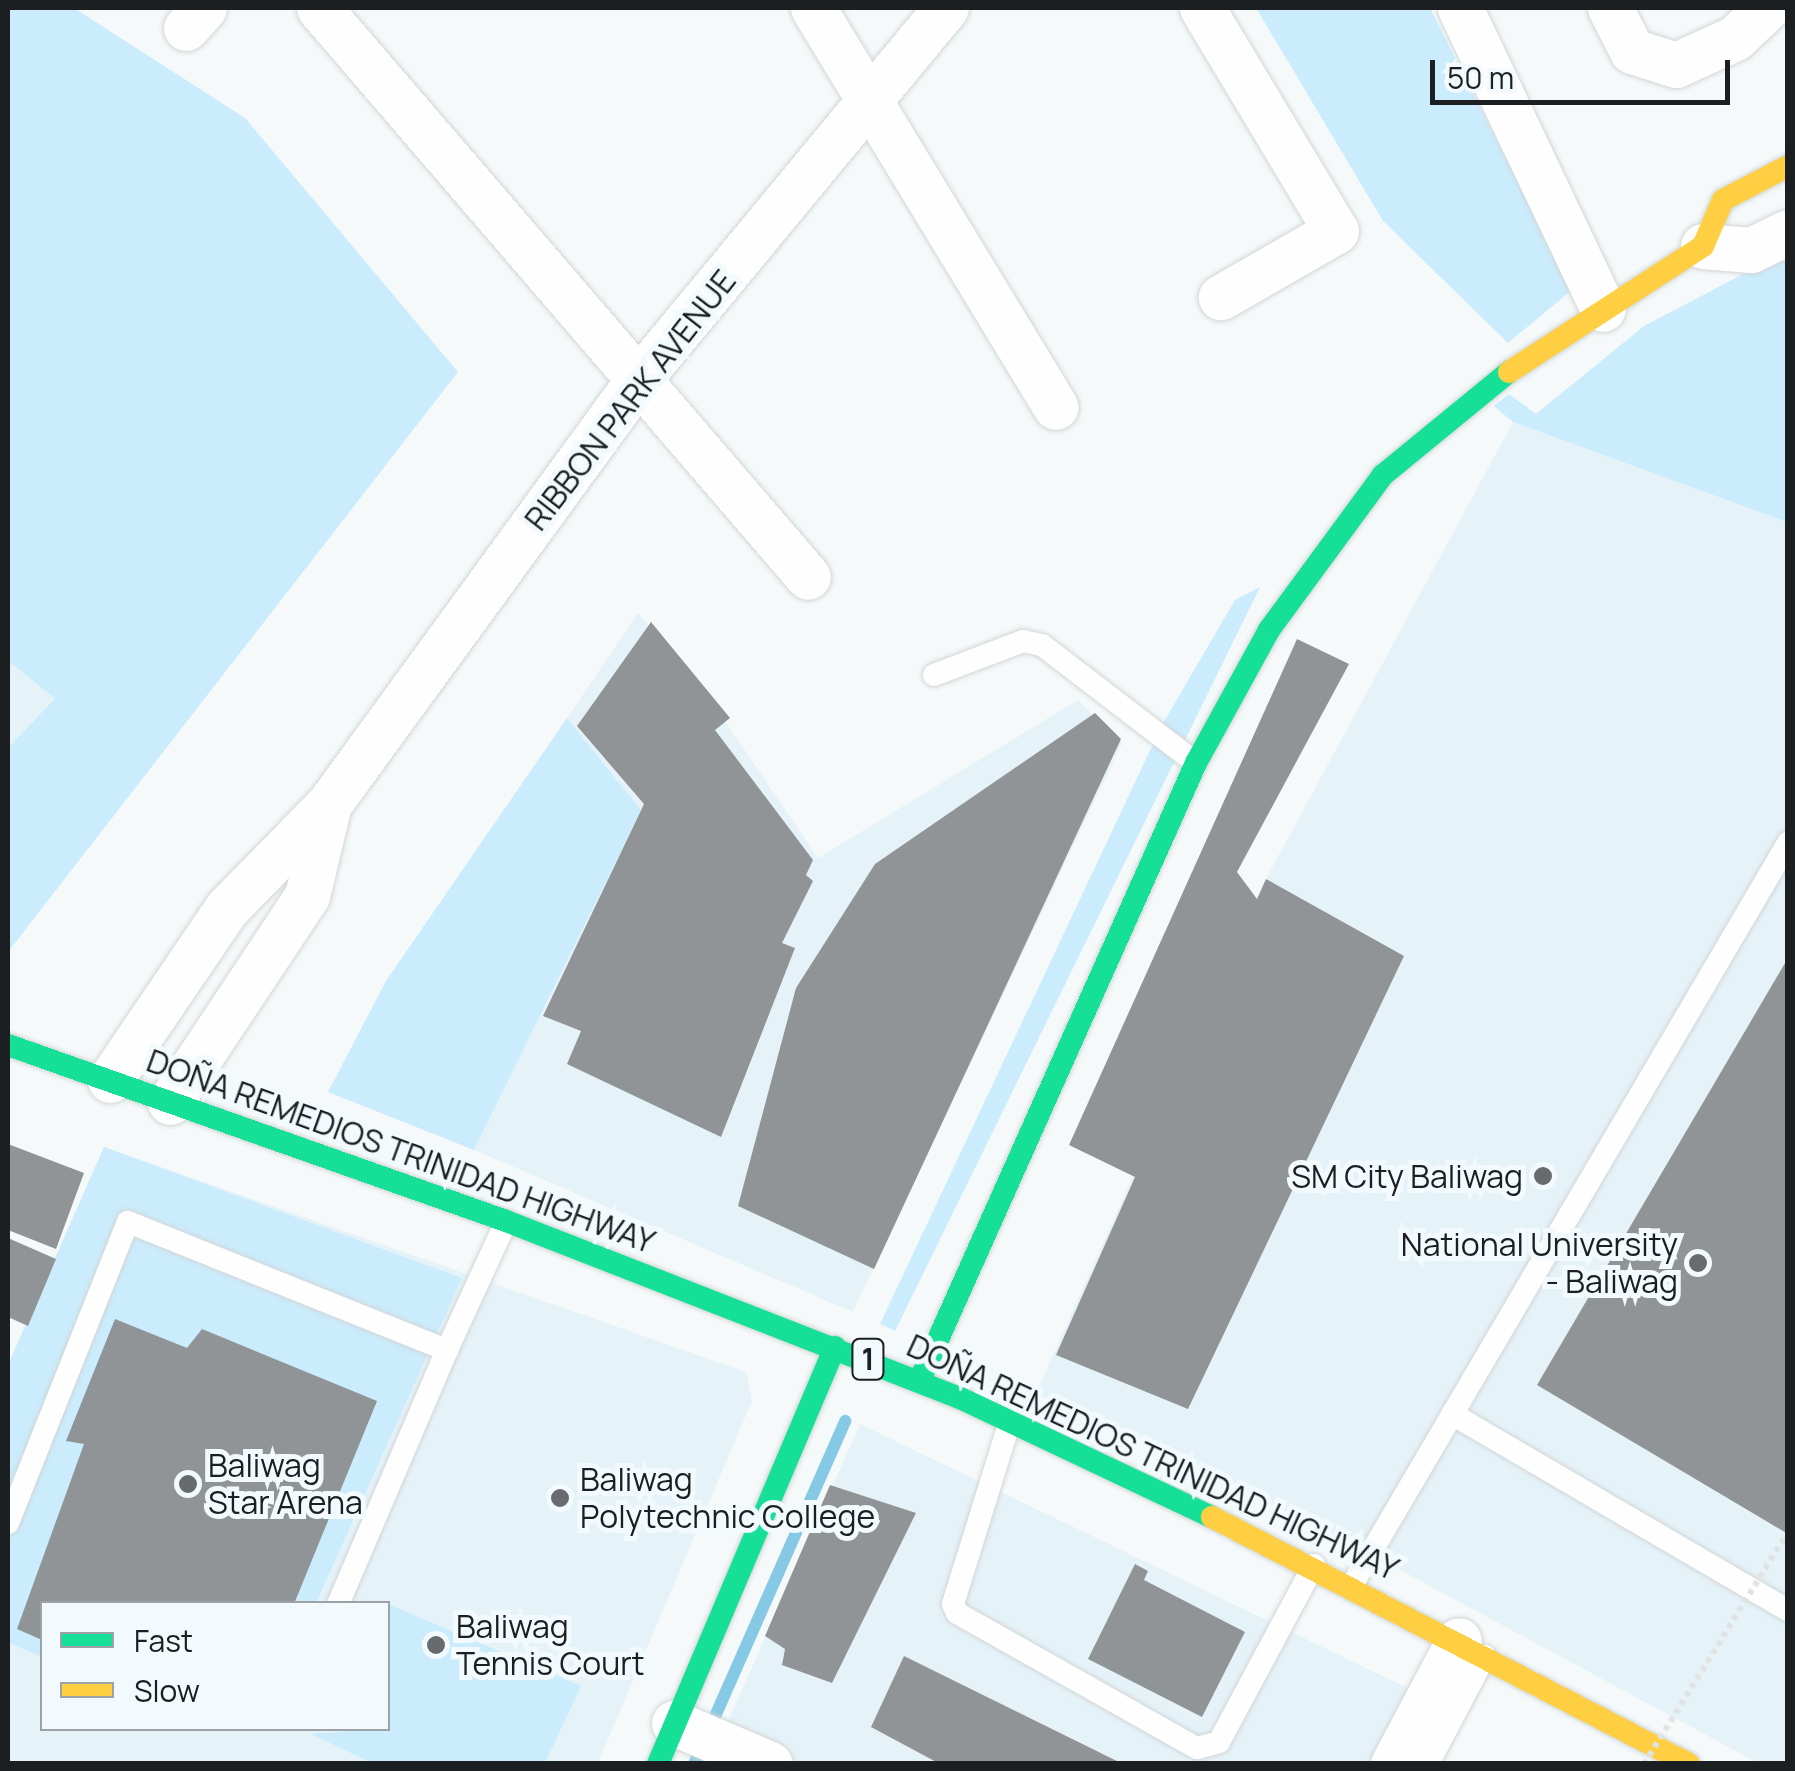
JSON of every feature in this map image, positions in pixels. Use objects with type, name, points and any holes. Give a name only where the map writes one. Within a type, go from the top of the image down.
[{"type":"main road","points":[[920,1382],[1196,763],[1269,630],[1383,475],[1497,380],[1703,246],[1724,200],[1788,166]]},
{"type":"main road","name":"DOÑA REMEDIOS TRINIDAD HIGHWAY","points":[[8,1045],[506,1221],[920,1382],[1314,1565],[1689,1764]]},
{"type":"main road","points":[[675,1738],[836,1347]]},
{"type":"street","points":[[319,8],[808,578]]},
{"type":"street","points":[[813,8],[1056,407]]},
{"type":"street","name":"RIBBON PARK AVENUE","points":[[110,1080],[256,871],[328,804],[638,380],[946,8]]},
{"type":"street","points":[[1202,8],[1336,231],[1221,297]]},
{"type":"street","points":[[1460,8],[1603,309]]},
{"type":"street","points":[[1610,8],[1632,51],[1676,65],[1734,38],[1767,8]]},
{"type":"street","points":[[1703,246],[1752,250],[1788,232]]},
{"type":"street","name":"RIBBON PARK AVENUE","points":[[170,1102],[307,896],[328,804]]},
{"type":"street","points":[[1393,1764],[1472,1648]]},
{"type":"street","points":[[675,1738],[758,1758]]},
{"type":"lane","points":[[934,674],[1024,641],[1042,645],[1196,763]]},
{"type":"lane","points":[[1352,1585],[1788,843]]},
{"type":"lane","points":[[339,1601],[506,1221]]},
{"type":"lane","points":[[8,1523],[128,1222],[447,1350]]},
{"type":"lane","points":[[1452,1414],[1788,1610]]},
{"type":"lane","points":[[1010,1421],[957,1613],[1197,1748],[1219,1742],[1314,1565]]},
{"type":"lane","points":[[1428,1764],[1472,1648]]},
{"type":"path","points":[[1644,1764],[1787,1533]]},
{"type":"shaded area","points":[[8,8],[74,8],[245,118],[458,372],[8,952],[8,748],[55,698],[8,661]]},
{"type":"shaded area","points":[[1256,8],[1430,8],[1572,290],[1508,343],[1383,221]]},
{"type":"shaded area","points":[[1787,251],[1787,522],[1513,422],[1494,406],[1509,394],[1536,414],[1644,326]]},
{"type":"shaded area","name":"SM City Baliwag","points":[[1513,422],[1787,522],[1787,1763],[1758,1763],[1400,1570],[1036,1393],[1266,879]]},
{"type":"shaded area","points":[[1260,587],[895,1331],[880,1324],[1162,725],[1235,600]]},
{"type":"shaded area","points":[[638,613],[719,712],[818,858],[1078,700],[1122,743],[853,1312],[474,1150],[641,810],[567,718]]},
{"type":"shaded area","points":[[8,661],[55,697],[8,748]]},
{"type":"shaded area","points":[[567,718],[641,810],[474,1150],[328,1092],[386,981]]},
{"type":"shaded area","points":[[104,1147],[746,1372],[752,1401],[598,1763],[8,1764],[8,1365]]},
{"type":"shaded area","name":"Baliwag Star Arena","points":[[104,1147],[462,1278],[317,1601],[40,1601],[40,1656],[8,1642],[8,1365]]},
{"type":"shaded area","points":[[860,1424],[1447,1707],[1417,1763],[709,1764]]},
{"type":"shaded area","name":"Baliwag Tennis Court","points":[[390,1605],[581,1686],[545,1763],[372,1763],[311,1734],[390,1731]]},
{"type":"building","points":[[651,622],[730,718],[715,730],[813,860],[806,875],[813,881],[782,943],[795,948],[721,1137],[567,1064],[581,1031],[543,1016],[644,804],[577,726]]},
{"type":"building","points":[[1297,639],[1349,664],[1237,872],[1257,899],[1266,879],[1404,956],[1188,1409],[1056,1355],[1135,1177],[1069,1145]]},
{"type":"building","points":[[1095,713],[1121,739],[874,1269],[738,1206],[796,988],[875,864]]},
{"type":"building","name":"National University - Baliwag","points":[[1788,958],[1788,1534],[1537,1385]]},
{"type":"building","points":[[8,1144],[84,1173],[56,1249],[8,1230]]},
{"type":"building","points":[[8,1238],[56,1259],[28,1326],[8,1317]]},
{"type":"building","name":"Baliwag Star Arena","points":[[115,1319],[187,1348],[202,1329],[377,1401],[295,1601],[40,1601],[40,1639],[17,1629],[84,1444],[66,1441]]},
{"type":"building","points":[[830,1485],[916,1513],[832,1683],[782,1665],[785,1649],[765,1636]]},
{"type":"building","points":[[1135,1564],[1148,1571],[1144,1580],[1245,1632],[1202,1717],[1088,1659]]},
{"type":"building","points":[[904,1656],[1123,1764],[940,1764],[871,1727]]},
{"type":"waterway","points":[[694,1764],[845,1421]]},
{"type":"traffic: fast","points":[[919,1382],[1196,763],[1269,630],[1383,475],[1509,372]]},
{"type":"traffic: fast","points":[[8,1045],[506,1221],[960,1398],[1212,1517]]},
{"type":"traffic: fast","points":[[658,1764],[835,1347]]},
{"type":"traffic: slow","points":[[1509,372],[1703,246],[1723,200],[1788,166]]},
{"type":"traffic: slow","points":[[1212,1517],[1689,1764]]},
{"type":"place","name":"SM City Baliwag","points":[[1543,1176]]},
{"type":"place","name":"National University - Baliwag","points":[[1698,1263]]},
{"type":"place","name":"Baliwag Star Arena","points":[[188,1484]]},
{"type":"place","name":"Baliwag Polytechnic College","points":[[560,1498]]},
{"type":"place","name":"Baliwag Tennis Court","points":[[436,1645]]}]
